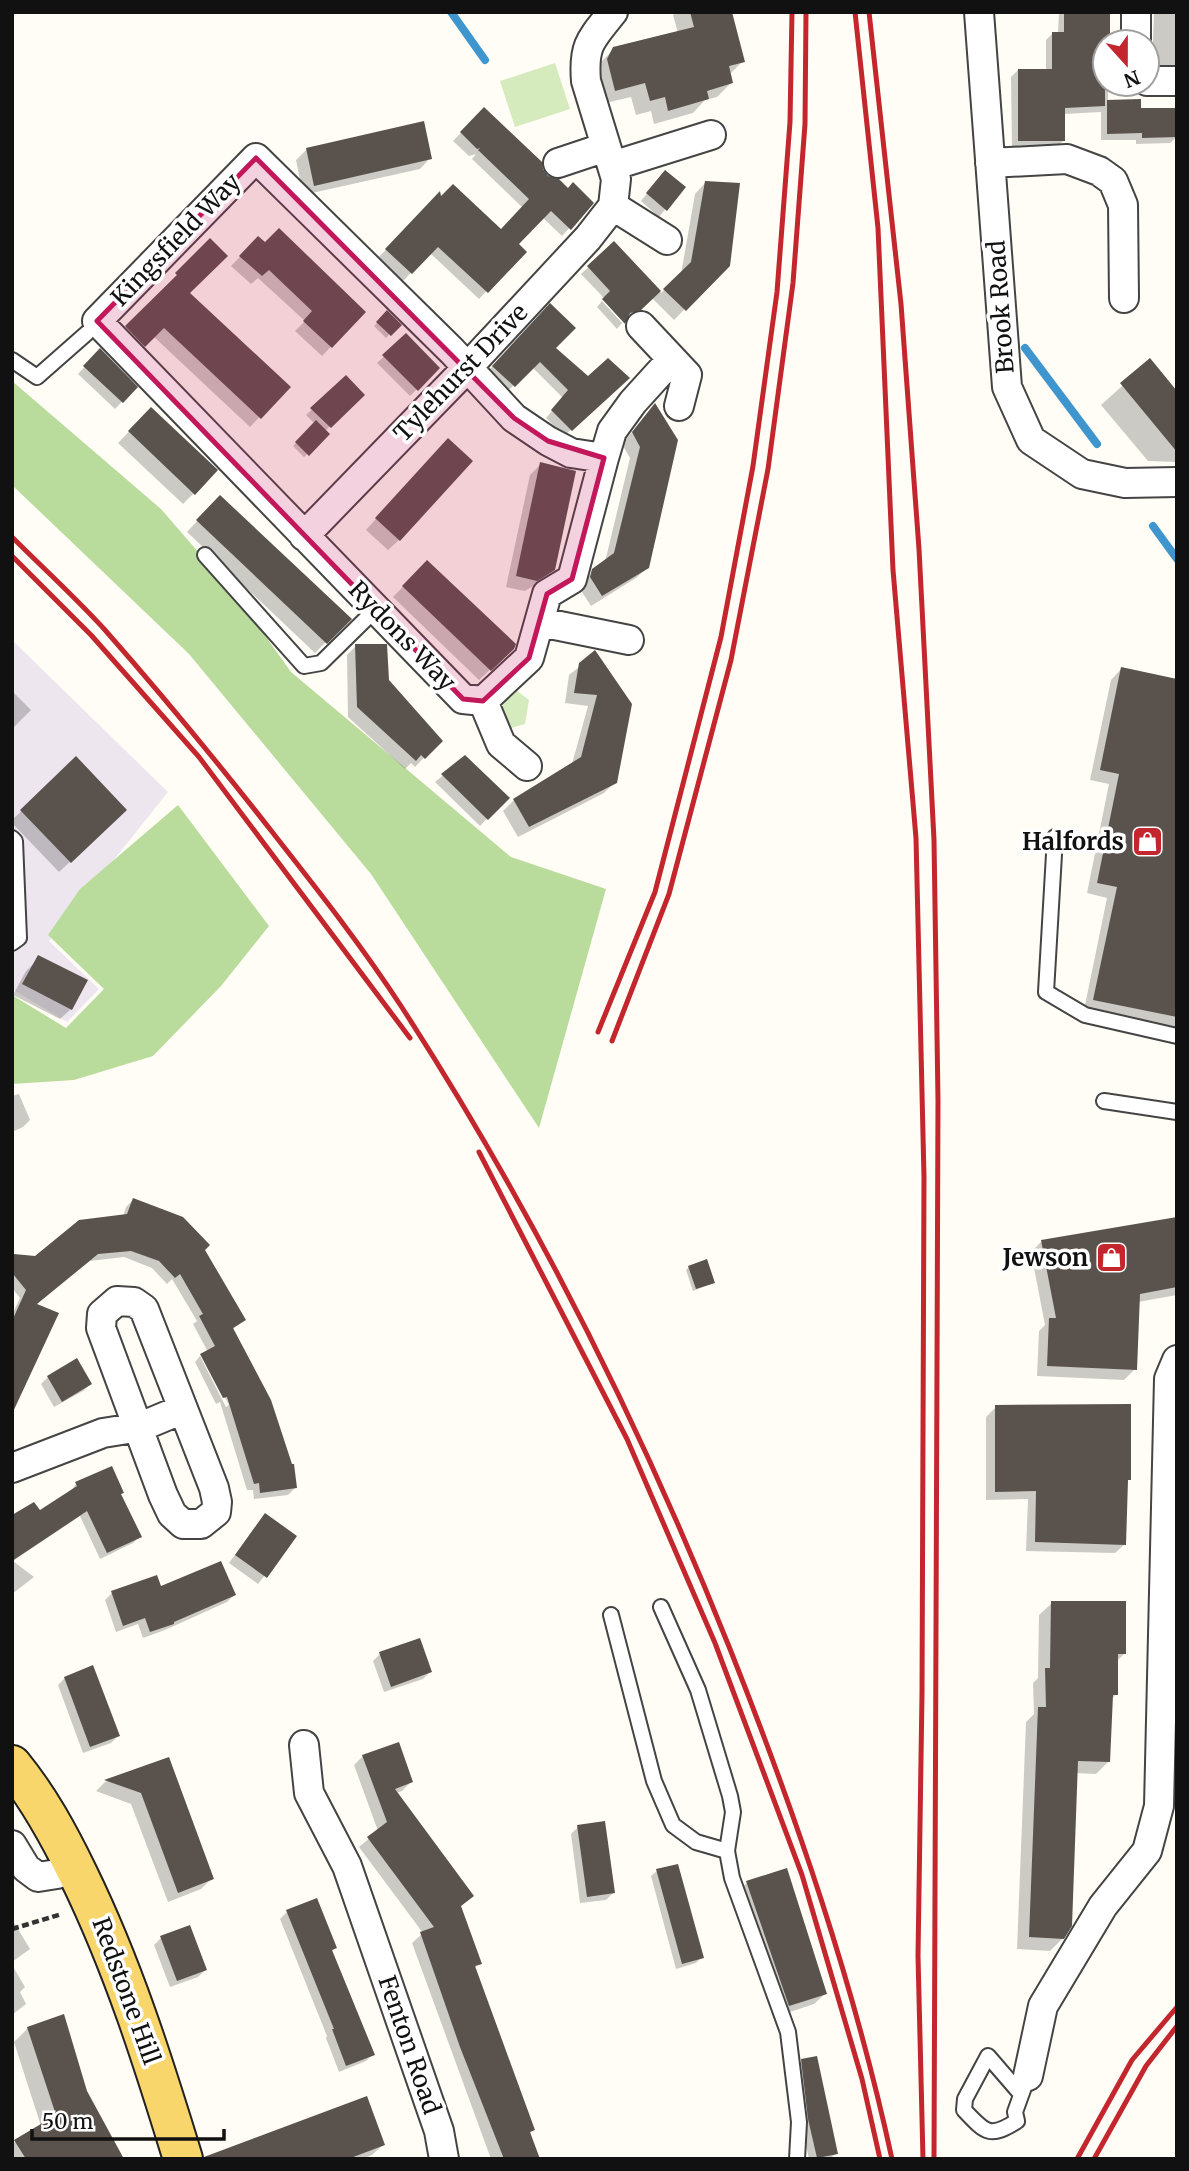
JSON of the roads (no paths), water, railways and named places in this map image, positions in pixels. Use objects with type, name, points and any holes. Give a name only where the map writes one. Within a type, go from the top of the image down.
[{"type":"main road","name":"Redstone Hill","points":[[12,1765],[43,1807],[60,1836],[93,1905],[142,2026],[183,2159]]},
{"type":"street","points":[[613,12],[591,39],[584,66],[586,81],[616,179],[612,206],[667,240]]},
{"type":"street","name":"Brook Road","points":[[979,12],[1007,387],[1031,440],[1082,474],[1125,483],[1177,482]]},
{"type":"street","points":[[558,163],[609,157],[711,135]]},
{"type":"street","name":"Kingsfield Way","points":[[304,536],[97,321],[115,301],[256,158],[467,368]]},
{"type":"street","points":[[990,163],[1067,159],[1099,171],[1113,181],[1123,205],[1124,298]]},
{"type":"street","name":"Tylehurst Drive","points":[[304,536],[588,239],[612,206]]},
{"type":"street","points":[[640,326],[687,375],[679,407]]},
{"type":"street","name":"Rydons Way","points":[[304,536],[463,699],[483,701],[528,658],[547,594],[572,579],[612,431],[633,402],[672,359]]},
{"type":"street","points":[[467,368],[514,418],[548,441],[571,453],[604,458]]},
{"type":"street","points":[[540,622],[629,640]]},
{"type":"street","points":[[483,701],[501,744],[527,766]]},
{"type":"street","points":[[117,1301],[134,1302],[144,1309],[183,1409],[218,1502],[216,1512],[201,1524],[183,1524],[172,1514],[101,1328],[102,1314],[117,1301]]},
{"type":"street","points":[[1024,2084],[1043,2006],[1103,1906],[1147,1851],[1159,1806],[1169,1379],[1177,1360]]},
{"type":"street","points":[[12,1468],[103,1433],[140,1427],[183,1409]]},
{"type":"street","name":"Fenton Road","points":[[304,1745],[309,1793],[347,1866],[439,2131],[444,2159]]},
{"type":"street","points":[[12,1844],[26,1868],[38,1877],[75,1867]]},
{"type":"lane","points":[[12,360],[37,377],[87,333]]},
{"type":"lane","points":[[205,555],[304,666],[321,663],[376,609]]},
{"type":"lane","points":[[1055,837],[1046,992],[1085,1015],[1177,1036]]},
{"type":"lane","points":[[12,838],[15,841],[19,938],[12,943]]},
{"type":"lane","points":[[1104,1101],[1177,1112]]},
{"type":"lane","points":[[661,1607],[698,1690],[730,1796],[733,1812],[727,1851],[732,1878],[789,2032],[799,2122],[797,2159]]},
{"type":"lane","points":[[611,1615],[654,1781],[673,1825],[696,1842],[727,1851]]},
{"type":"lane","points":[[988,2056],[1024,2084],[1016,2112],[1017,2121],[999,2133],[986,2131],[964,2110],[965,2099],[988,2056]]},
{"type":"waterway","points":[[451,12],[485,60]]},
{"type":"waterway","points":[[1025,348],[1097,444]]},
{"type":"waterway","points":[[1153,526],[1177,559]]},
{"type":"railway","points":[[598,1032],[655,892],[721,637],[753,466],[777,292],[790,122],[792,12]]},
{"type":"railway","points":[[612,1041],[669,894],[731,660],[768,469],[793,283],[805,124],[806,12]]},
{"type":"railway","points":[[855,12],[878,228],[893,570],[916,838],[924,1177],[918,1956],[923,2159]]},
{"type":"railway","points":[[869,12],[901,304],[919,549],[934,840],[938,1100],[934,2159]]},
{"type":"railway","points":[[12,537],[94,618],[148,680],[232,781],[339,918],[401,1006],[449,1082],[539,1239],[659,1483],[696,1566],[754,1711],[800,1837],[841,1964],[892,2159]]},
{"type":"railway","points":[[12,556],[91,635],[199,757],[410,1038]]},
{"type":"railway","points":[[479,1152],[627,1439],[715,1643],[802,1875],[862,2079],[880,2159]]},
{"type":"railway","points":[[1077,2159],[1132,2060],[1177,2007]]},
{"type":"railway","points":[[1094,2159],[1146,2066],[1177,2026]]},
{"type":"place","name":"Halfords","points":[[1147,842]]},
{"type":"place","name":"Jewson","points":[[1111,1258]]}]
